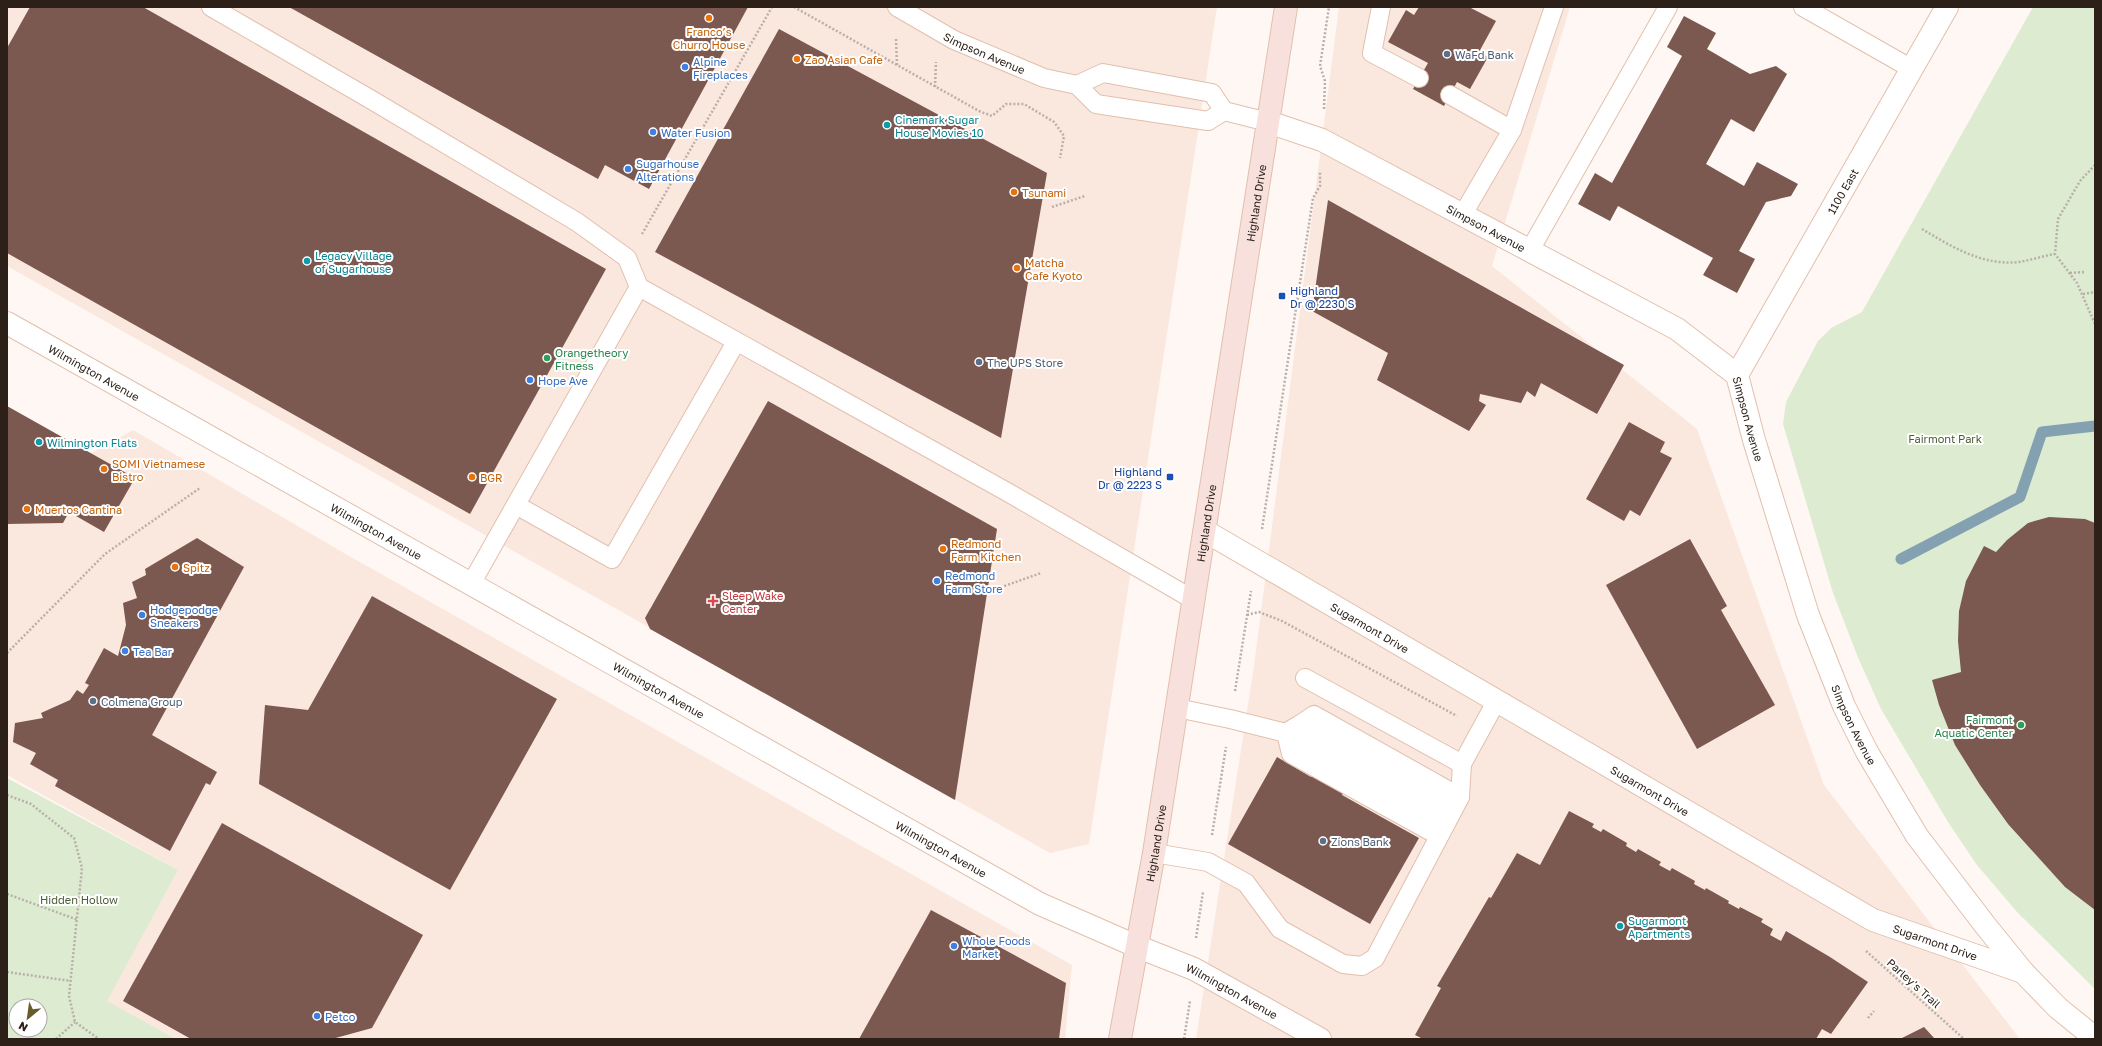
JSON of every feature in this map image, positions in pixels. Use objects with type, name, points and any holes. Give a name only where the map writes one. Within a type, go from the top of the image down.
[{"type":"street","name":"Highland Drive","points":[[1120,1039],[1154,853],[1286,7]]},
{"type":"street","name":"1100 East","points":[[1737,375],[1947,7]]},
{"type":"street","name":"Simpson Avenue","points":[[1268,122],[1322,140],[1677,329],[1737,375],[1754,440],[1793,570],[1824,658],[1844,706],[1867,752],[1917,836],[1948,878],[2023,972]]},
{"type":"street","name":"Wilmington Avenue","points":[[7,323],[1040,904],[1136,946],[1194,969],[1320,1039]]},
{"type":"street","name":"Sugarmont Drive","points":[[1205,531],[1873,920],[2023,972],[2058,1008],[2095,1038]]},
{"type":"lane","points":[[211,7],[370,99],[577,222],[627,258],[639,288],[1021,500],[1194,600]]},
{"type":"lane","name":"Simpson Avenue","points":[[897,7],[954,40],[1044,78],[1077,85]]},
{"type":"lane","points":[[1381,7],[1372,52],[1419,78]]},
{"type":"lane","points":[[1463,214],[1512,130],[1554,7]]},
{"type":"lane","points":[[1530,250],[1668,7]]},
{"type":"lane","points":[[1803,7],[1912,69]]},
{"type":"lane","points":[[1103,73],[1212,93],[1224,111],[1208,121],[1096,104],[1077,85],[1103,73]]},
{"type":"lane","points":[[1450,95],[1512,130]]},
{"type":"lane","name":"Simpson Avenue","points":[[1224,111],[1268,122]]},
{"type":"lane","points":[[471,584],[639,288]]},
{"type":"lane","points":[[516,505],[612,559],[736,342]]},
{"type":"lane","points":[[1304,678],[1462,764]]},
{"type":"lane","points":[[1293,729],[1338,696]]},
{"type":"lane","points":[[1154,853],[1208,862],[1246,883],[1280,929],[1343,964],[1362,966],[1375,958],[1450,816],[1462,764],[1497,700]]},
{"type":"lane","points":[[1176,708],[1293,729],[1450,816]]},
{"type":"lane","points":[[1314,715],[1450,816]]},
{"type":"lane","points":[[1293,729],[1291,754],[1450,816]]},
{"type":"path","points":[[641,237],[772,7]]},
{"type":"path","points":[[794,7],[935,87],[992,116],[1006,104],[1024,104],[1054,122],[1064,136],[1060,158]]},
{"type":"path","points":[[1325,90],[1325,81],[1320,66],[1329,7]]},
{"type":"path","points":[[896,34],[897,65]]},
{"type":"path","points":[[935,87],[936,57]]},
{"type":"path","points":[[2095,165],[2080,181],[2058,219],[2055,254],[2083,294],[2095,324]]},
{"type":"path","points":[[1261,535],[1313,198],[1320,186],[1320,176]]},
{"type":"path","points":[[1052,207],[1085,196]]},
{"type":"path","points":[[1922,229],[1954,248],[1982,259],[2018,262],[2055,254]]},
{"type":"path","points":[[2069,273],[2086,272]]},
{"type":"path","points":[[2083,294],[2095,292]]},
{"type":"path","points":[[7,653],[105,554],[200,488]]},
{"type":"path","points":[[992,590],[1041,573]]},
{"type":"path","points":[[1197,934],[1250,593]]},
{"type":"path","points":[[7,795],[31,804],[74,838],[82,868],[78,920],[69,996],[75,1022],[99,1039]]},
{"type":"path","points":[[7,894],[78,920]]},
{"type":"path","name":"Parley's Trail","points":[[1864,949],[1900,979],[1964,1039]]},
{"type":"path","points":[[7,972],[71,981]]},
{"type":"path","points":[[1868,1018],[1874,1011]]},
{"type":"path","points":[[1184,1039],[1188,1021]]},
{"type":"path","points":[[56,1038],[75,1022]]},
{"type":"shaded area","points":[[7,7],[1217,7],[1089,844],[1050,853],[7,266]]},
{"type":"shaded area","points":[[1339,7],[1570,7],[1492,266],[1697,429],[1824,785],[2020,1039],[1196,1039],[1254,666]]},
{"type":"shaded area","points":[[133,430],[344,553],[1072,965],[1065,1039],[176,1039],[106,1001],[178,870],[7,775],[7,500]]},
{"type":"green space","name":"Fairmont Park","points":[[2033,7],[2095,7],[2095,989],[2017,912],[1977,865],[1948,822],[1881,709],[1857,655],[1833,593],[1783,424],[1786,402],[1818,341],[1831,328],[1862,312]]},
{"type":"green space","name":"Hidden Hollow","points":[[7,778],[178,870],[107,1001],[176,1039],[7,1039]]},
{"type":"building","name":"Legacy Village of Sugarhouse","points":[[30,7],[143,7],[606,269],[470,514],[7,253],[7,48]]},
{"type":"building","points":[[289,7],[748,7],[649,189],[605,165],[598,179]]},
{"type":"building","name":"WaFd Bank","points":[[1419,7],[1469,7],[1496,21],[1479,52],[1488,57],[1470,89],[1457,82],[1444,106],[1413,89],[1428,63],[1388,42],[1406,10],[1414,15]]},
{"type":"building","points":[[1684,16],[1716,33],[1707,49],[1750,74],[1776,66],[1787,74],[1754,132],[1731,119],[1706,164],[1744,186],[1757,162],[1798,184],[1791,196],[1766,202],[1739,251],[1755,259],[1737,293],[1703,275],[1713,258],[1618,206],[1610,221],[1578,204],[1595,173],[1612,183],[1682,56],[1667,47]]},
{"type":"building","points":[[779,29],[1047,173],[1001,438],[655,252]]},
{"type":"building","points":[[1328,200],[1624,365],[1597,414],[1541,383],[1535,397],[1527,391],[1521,403],[1480,394],[1479,401],[1486,405],[1469,431],[1377,380],[1388,353],[1312,311]]},
{"type":"building","points":[[768,401],[997,529],[955,800],[650,629],[645,618]]},
{"type":"building","name":"Wilmington Flats","points":[[7,406],[135,478],[104,532],[69,512],[63,523],[7,524]]},
{"type":"building","points":[[1629,422],[1665,442],[1660,452],[1672,458],[1640,516],[1630,510],[1624,521],[1586,499]]},
{"type":"building","name":"Fairmont Aquatic Center","points":[[2049,517],[2085,519],[2095,523],[2095,910],[2065,887],[2008,824],[1980,785],[1955,745],[1939,705],[1932,680],[1961,672],[1958,641],[1959,611],[1966,581],[1984,546],[1996,552],[2007,540],[2028,523]]},
{"type":"building","points":[[197,538],[244,567],[152,735],[217,772],[210,785],[206,783],[170,851],[55,786],[58,780],[30,764],[36,753],[13,742],[15,723],[43,718],[41,713],[70,700],[77,690],[83,694],[89,685],[85,683],[104,648],[118,656],[126,625],[123,603],[137,598],[132,582],[146,575],[145,569]]},
{"type":"building","points":[[1690,539],[1727,606],[1721,610],[1775,705],[1697,749],[1606,585]]},
{"type":"building","points":[[372,596],[557,699],[450,890],[259,784],[265,705],[308,710]]},
{"type":"building","name":"Zions Bank","points":[[1335,734],[1367,752],[1342,795],[1419,838],[1370,924],[1228,844],[1277,757],[1311,777]]},
{"type":"building","name":"Sugarmont Apartments","points":[[1569,811],[1594,824],[1592,827],[1601,832],[1603,829],[1627,843],[1626,846],[1636,852],[1638,849],[1661,862],[1659,865],[1670,871],[1672,868],[1695,881],[1694,884],[1705,890],[1706,888],[1729,901],[1728,903],[1739,909],[1740,907],[1763,919],[1761,922],[1773,929],[1770,935],[1781,941],[1786,931],[1868,982],[1831,1034],[1822,1029],[1816,1039],[1423,1039],[1415,1035],[1441,988],[1437,986],[1489,897],[1491,898],[1517,853],[1540,865]]},
{"type":"building","points":[[222,823],[423,935],[372,1028],[332,1039],[191,1039],[123,1001]]},
{"type":"building","name":"Whole Foods Market","points":[[931,910],[1066,983],[1059,1039],[859,1039]]},
{"type":"building","points":[[1924,1027],[1935,1039],[1900,1039]]},
{"type":"waterway","points":[[1901,559],[2020,497],[2042,432],[2095,426]]},
{"type":"place","name":"Franco’s Churro House","points":[[709,18]]},
{"type":"place","name":"WaFd Bank","points":[[1447,54]]},
{"type":"place","name":"Zao Asian Cafe","points":[[797,59]]},
{"type":"place","name":"Alpine Fireplaces","points":[[685,67]]},
{"type":"place","name":"Cinemark Sugar House Movies 10","points":[[887,125]]},
{"type":"place","name":"Water Fusion","points":[[653,132]]},
{"type":"place","name":"Sugarhouse Alterations","points":[[628,169]]},
{"type":"place","name":"Tsunami","points":[[1014,192]]},
{"type":"place","name":"Legacy Village of Sugarhouse","points":[[307,261]]},
{"type":"place","name":"Matcha Cafe Kyoto","points":[[1017,268]]},
{"type":"place","name":"Highland Dr @ 2230 S","points":[[1282,296]]},
{"type":"place","name":"Orangetheory Fitness","points":[[547,358]]},
{"type":"place","name":"The UPS Store","points":[[979,362]]},
{"type":"place","name":"Hope Ave","points":[[530,380]]},
{"type":"place","name":"Wilmington Flats","points":[[39,442]]},
{"type":"place","name":"SOMI Vietnamese Bistro","points":[[104,469]]},
{"type":"place","name":"BGR","points":[[472,477]]},
{"type":"place","name":"Highland Dr @ 2223 S","points":[[1170,477]]},
{"type":"place","name":"Muertos Cantina","points":[[27,509]]},
{"type":"place","name":"Redmond Farm Kitchen","points":[[943,549]]},
{"type":"place","name":"Spitz","points":[[175,567]]},
{"type":"place","name":"Redmond Farm Store","points":[[937,581]]},
{"type":"place","name":"Sleep Wake Center","points":[[713,601]]},
{"type":"place","name":"Hodgepodge Sneakers","points":[[142,615]]},
{"type":"place","name":"Tea Bar","points":[[125,651]]},
{"type":"place","name":"Colmena Group","points":[[93,701]]},
{"type":"place","name":"Fairmont Aquatic Center","points":[[2021,725]]},
{"type":"place","name":"Zions Bank","points":[[1323,841]]},
{"type":"place","name":"Sugarmont Apartments","points":[[1620,926]]},
{"type":"place","name":"Whole Foods Market","points":[[954,946]]},
{"type":"place","name":"Petco","points":[[317,1016]]}]
